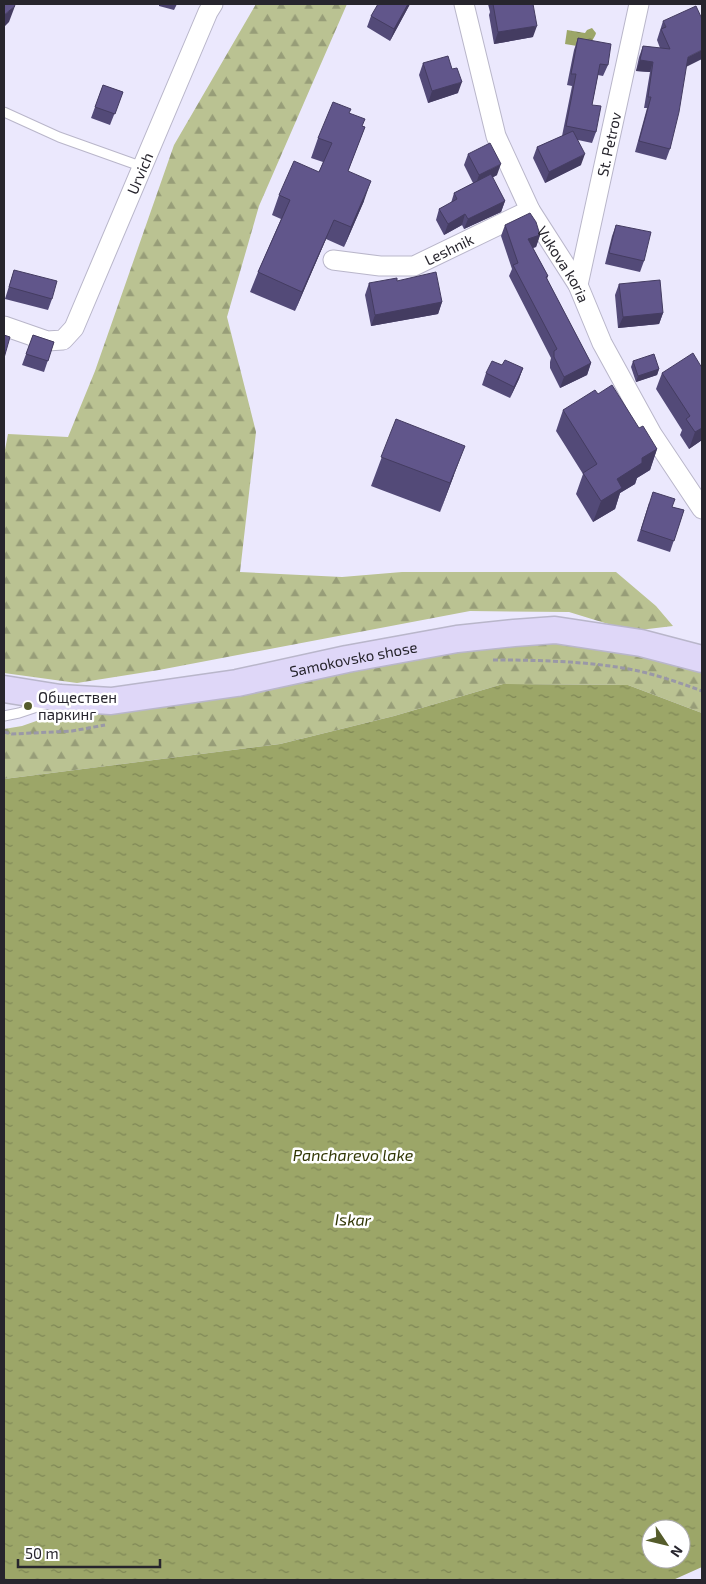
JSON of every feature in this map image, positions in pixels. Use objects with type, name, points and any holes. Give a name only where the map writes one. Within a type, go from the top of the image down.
[{"type":"main road","name":"Samokovsko shose","points":[[4,689],[60,698],[111,701],[237,683],[347,659],[429,644],[514,632],[555,630],[640,643],[702,659]]},
{"type":"street","name":"Urvich","points":[[4,326],[47,341],[63,340],[74,328],[213,4]]},
{"type":"street","name":"Vukova koria","points":[[464,4],[496,136],[530,210],[578,285],[602,343],[652,434],[702,509]]},
{"type":"street","name":"St. Petrov","points":[[578,285],[639,4]]},
{"type":"street","name":"Leshnik","points":[[333,260],[380,266],[414,266],[530,210]]},
{"type":"lane","points":[[4,112],[59,137],[143,167]]},
{"type":"lane","points":[[4,716],[40,707],[60,698]]},
{"type":"path","points":[[484,660],[531,660],[618,667],[670,679],[702,691]]},
{"type":"path","points":[[4,732],[12,734],[72,731],[110,724]]},
{"type":"green space","points":[[256,4],[347,4],[259,206],[227,317],[256,432],[240,572],[342,577],[402,572],[616,572],[656,606],[673,626],[631,631],[569,612],[470,611],[159,670],[77,683],[4,673],[4,455],[8,434],[68,437],[95,371],[174,145]]},
{"type":"green space","points":[[514,643],[570,644],[642,654],[702,672],[702,713],[628,685],[503,684],[394,716],[280,744],[4,779],[4,729],[22,726],[62,712],[112,710],[414,656]]},
{"type":"water","points":[[592,28],[596,33],[589,48],[565,44],[567,30],[585,33]]},
{"type":"water","name":"Pancharevo lake","points":[[503,684],[628,685],[702,713],[702,1567],[673,1580],[4,1580],[4,779],[280,744],[394,716]]},
{"type":"building","points":[[4,4],[14,4],[15,6],[4,15]]},
{"type":"building","points":[[378,4],[408,4],[394,29],[371,16]]},
{"type":"building","points":[[493,4],[533,4],[537,26],[498,32]]},
{"type":"building","points":[[696,6],[702,19],[702,50],[688,57],[679,112],[670,149],[639,141],[651,97],[648,97],[653,62],[640,60],[643,46],[670,49],[661,29],[666,27],[663,21]]},
{"type":"building","points":[[578,38],[611,44],[608,65],[600,64],[592,105],[601,106],[596,132],[566,126],[576,74],[571,74]]},
{"type":"building","points":[[448,56],[452,69],[457,68],[462,82],[432,91],[423,63]]},
{"type":"building","points":[[103,85],[123,92],[115,114],[95,107]]},
{"type":"building","points":[[333,102],[351,109],[349,113],[365,119],[362,126],[365,127],[348,171],[371,181],[351,227],[334,220],[302,292],[258,272],[290,200],[279,195],[294,161],[319,172],[332,143],[318,138]]},
{"type":"building","points":[[573,131],[585,154],[549,172],[537,147]]},
{"type":"building","points":[[490,143],[501,164],[479,175],[468,154]]},
{"type":"building","points":[[491,174],[505,201],[468,219],[465,214],[448,224],[439,209],[457,199],[454,193]]},
{"type":"building","points":[[530,213],[536,222],[540,235],[528,239],[591,363],[564,377],[554,357],[554,351],[557,349],[513,265],[518,263],[505,225]]},
{"type":"building","points":[[616,225],[651,232],[644,261],[609,253]]},
{"type":"building","points":[[14,270],[57,281],[52,299],[9,287]]},
{"type":"building","points":[[436,272],[442,302],[375,315],[369,283],[397,278],[397,281]]},
{"type":"building","points":[[660,280],[663,313],[623,317],[619,284]]},
{"type":"building","points":[[4,335],[10,337],[4,358]]},
{"type":"building","points":[[33,335],[54,342],[48,361],[26,354]]},
{"type":"building","points":[[693,353],[702,368],[702,428],[695,432],[686,419],[690,416],[662,373]]},
{"type":"building","points":[[654,354],[659,369],[638,376],[633,361]]},
{"type":"building","points":[[505,360],[523,368],[514,387],[486,373],[492,361],[502,365]]},
{"type":"building","points":[[612,385],[639,428],[643,426],[657,449],[642,458],[642,463],[617,479],[622,488],[601,501],[583,473],[597,464],[563,410],[595,390],[598,394]]},
{"type":"building","points":[[396,419],[465,446],[450,483],[381,457]]},
{"type":"building","points":[[653,492],[675,499],[672,507],[684,510],[674,541],[641,530]]},
{"type":"place","name":"Обществен паркинг","points":[[28,706]]},
{"type":"water label","name":"Iskar","points":[[353,1219]]}]
